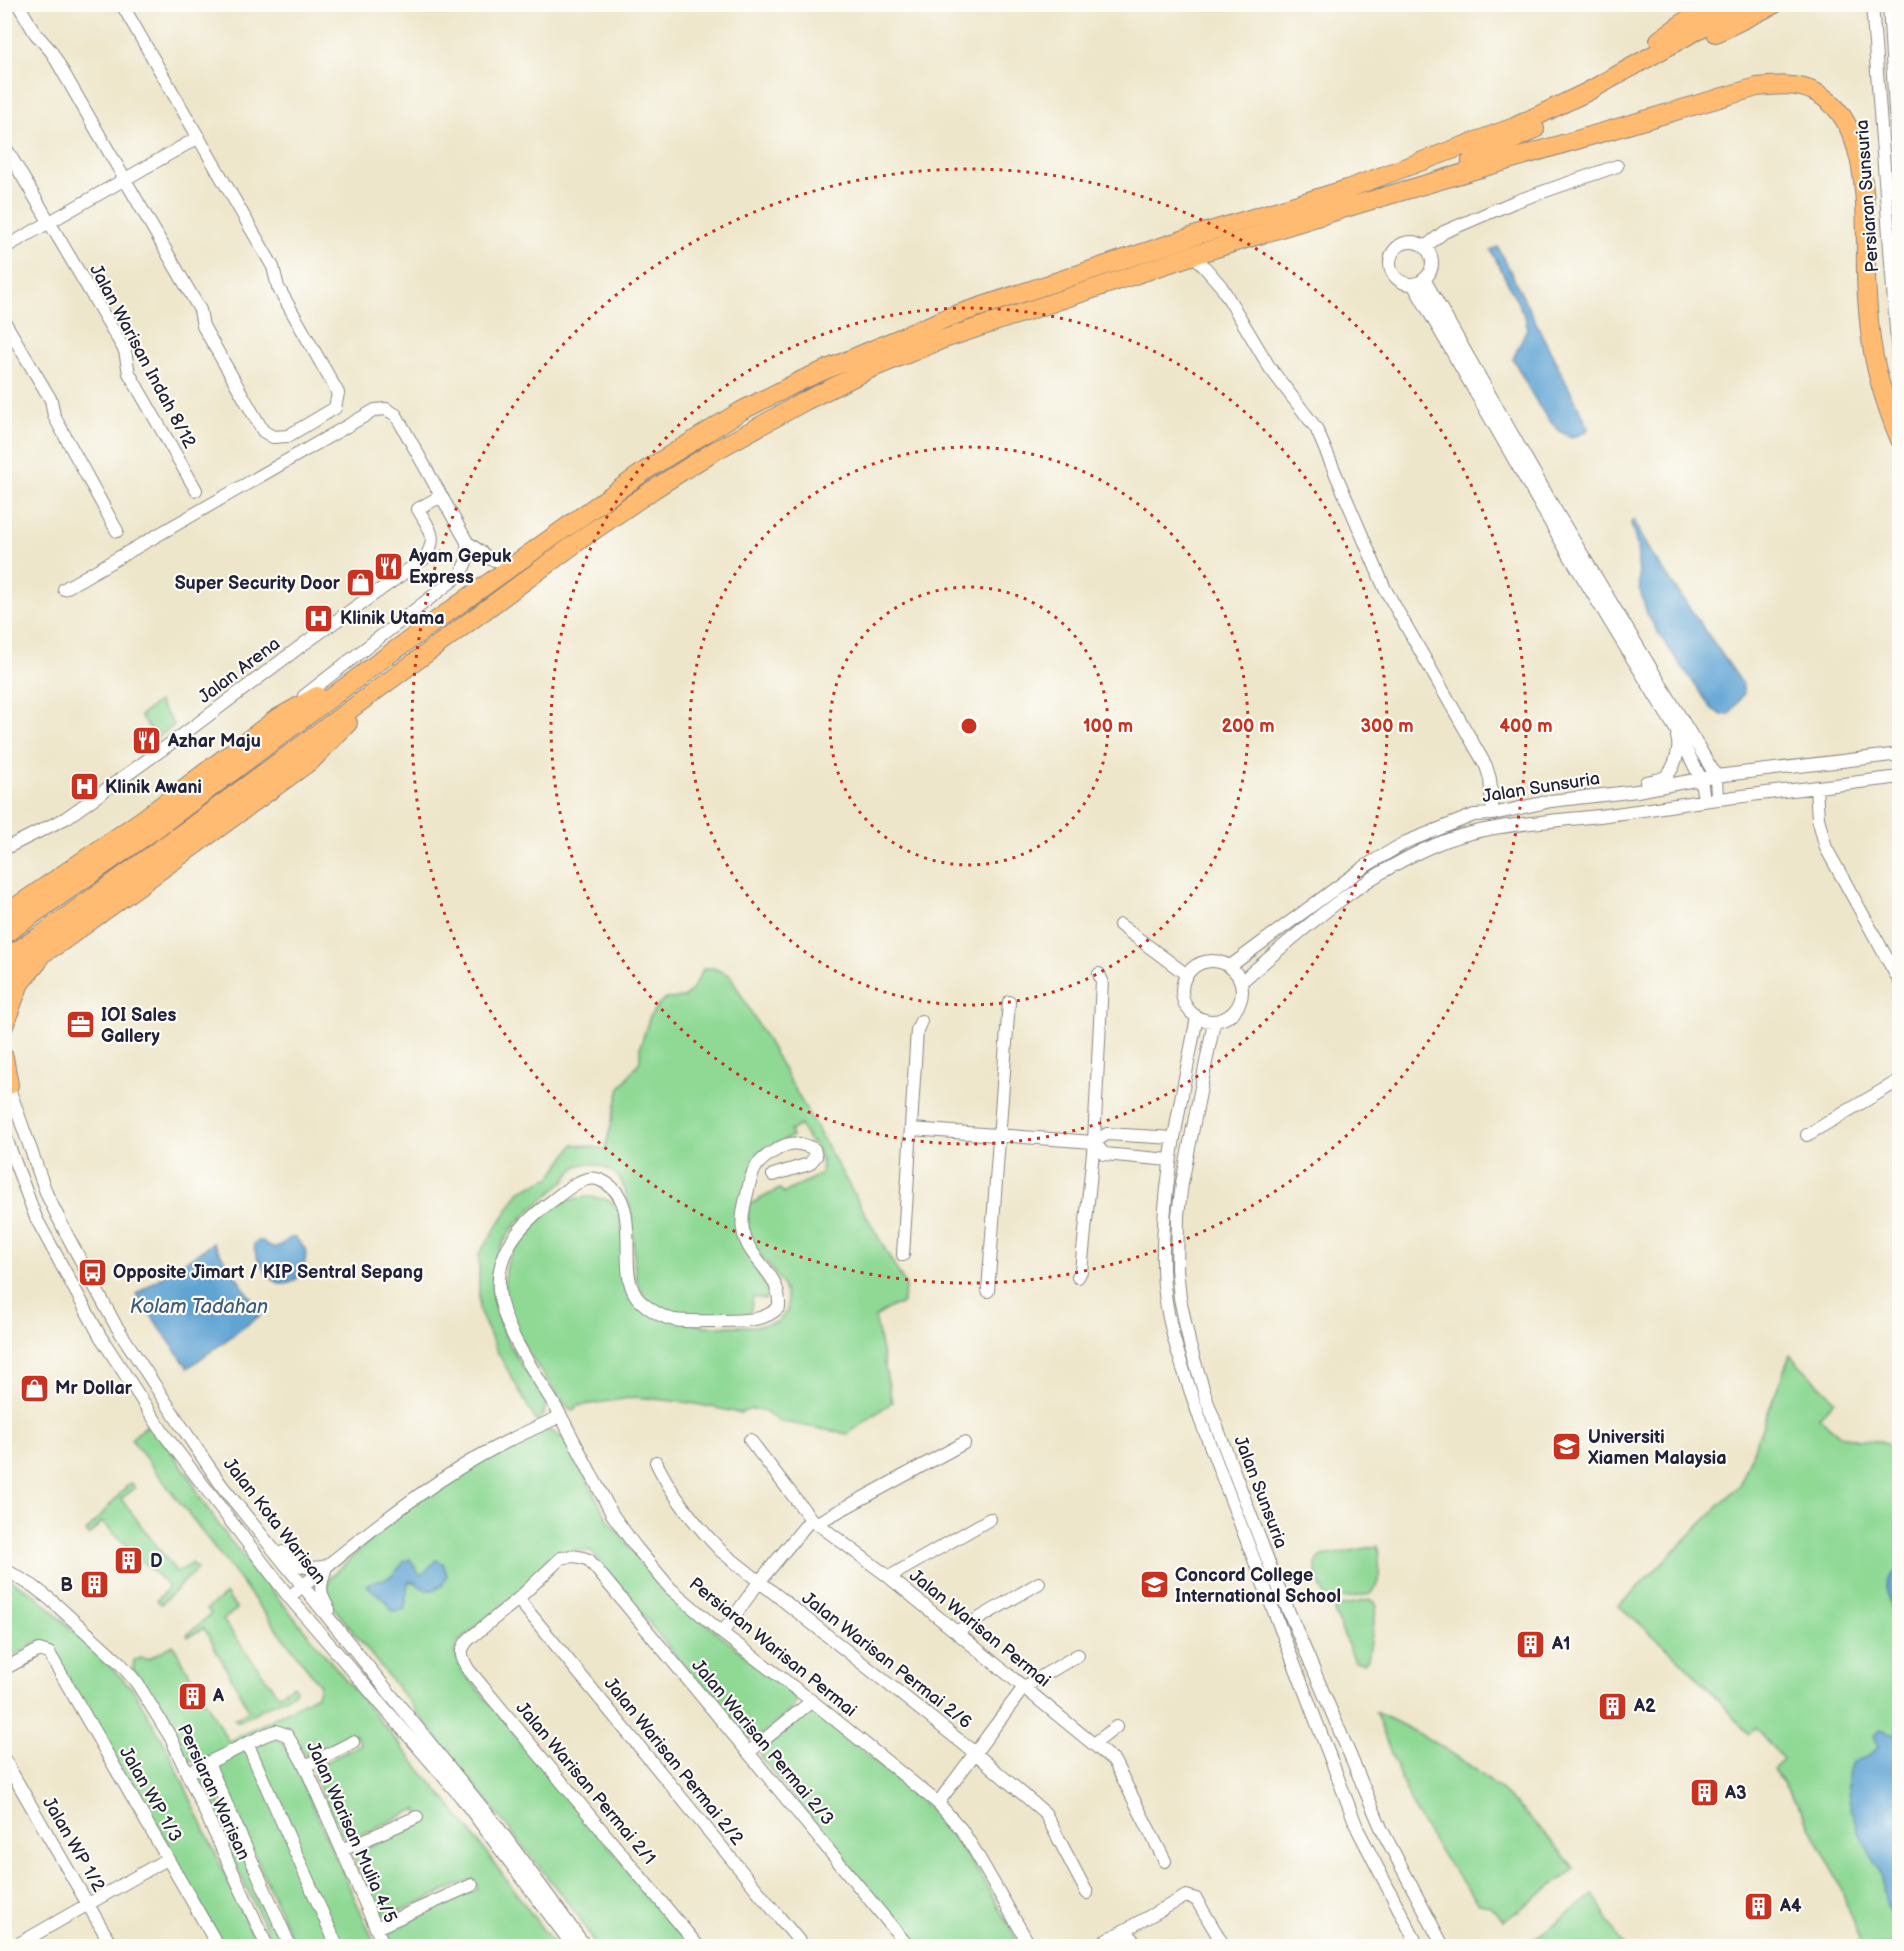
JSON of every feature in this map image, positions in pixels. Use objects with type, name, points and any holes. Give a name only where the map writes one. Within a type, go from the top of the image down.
[{"type":"highway","points":[[1587,92],[1709,4]]},
{"type":"highway","points":[[4,935],[646,470],[741,411],[853,358],[949,317],[1197,235],[1347,189],[1514,127],[1587,92],[1744,4]]},
{"type":"highway","points":[[1427,183],[1542,126],[1710,36],[1775,4]]},
{"type":"highway","points":[[7,970],[41,935],[587,535],[711,453],[805,401],[868,370],[941,340],[1194,255],[1427,183],[1757,87],[1784,85],[1815,92],[1831,105],[1846,124],[1855,144],[1865,183],[1867,205],[1866,275],[1874,362],[1880,387],[1899,440]]},
{"type":"highway","points":[[4,915],[142,820],[276,719],[380,661]]},
{"type":"highway","points":[[4,1026],[20,983],[34,966],[60,943],[312,760],[382,687]]},
{"type":"highway","points":[[7,970],[60,943]]},
{"type":"highway","points":[[4,1057],[7,1080]]},
{"type":"street","points":[[18,4],[34,33],[51,51],[125,178],[200,310],[203,326],[263,431],[273,437],[288,436],[335,408],[338,393],[278,287],[273,267],[120,4]]},
{"type":"street","name":"Persiaran Sunsuria","points":[[1872,4],[1899,384]]},
{"type":"street","name":"Persiaran Sunsuria","points":[[1889,4],[1899,157]]},
{"type":"street","points":[[4,248],[199,137]]},
{"type":"street","name":"Jalan Warisan Indah 8/12","points":[[4,145],[125,351],[129,373],[196,490]]},
{"type":"street","points":[[1425,247],[1444,232],[1514,202],[1617,166]]},
{"type":"street","points":[[1413,241],[1425,247],[1432,260],[1431,267],[1419,281],[1406,284],[1394,276],[1390,270],[1390,256],[1399,245],[1413,241]]},
{"type":"street","points":[[1194,255],[1221,286],[1270,368],[1316,428],[1385,589],[1486,766],[1493,814]]},
{"type":"street","points":[[1419,281],[1568,553],[1675,728],[1701,779],[1704,801]]},
{"type":"street","points":[[1419,281],[1716,776],[1716,799]]},
{"type":"street","points":[[4,321],[51,400],[54,416],[117,531]]},
{"type":"street","points":[[64,589],[375,410],[386,409],[396,415],[467,542],[490,559],[516,565]]},
{"type":"street","name":"Jalan Arena","points":[[4,849],[66,818],[425,558],[434,542],[433,535],[418,509],[441,496]]},
{"type":"street","points":[[276,719],[461,574],[468,557],[467,542]]},
{"type":"street","points":[[1551,801],[1606,788],[1653,781],[1665,776],[1673,765],[1680,745],[1675,728]]},
{"type":"street","name":"Jalan Sunsuria","points":[[1229,966],[1366,865],[1406,842],[1474,815],[1493,814],[1551,801],[1636,791],[1716,776],[1899,754]]},
{"type":"street","name":"Jalan Sunsuria","points":[[1240,982],[1330,908],[1373,877],[1439,843],[1494,830],[1716,799],[1899,777]]},
{"type":"street","points":[[1816,788],[1818,818],[1826,848],[1899,982]]},
{"type":"street","points":[[1120,925],[1187,975]]},
{"type":"street","points":[[1220,962],[1229,966],[1236,973],[1242,991],[1237,1008],[1223,1020],[1214,1022],[1197,1017],[1190,1011],[1182,994],[1187,975],[1201,963],[1220,962]]},
{"type":"street","points":[[1078,1277],[1081,1271],[1094,1142],[1102,981],[1099,974]]},
{"type":"street","points":[[988,1291],[1009,1002]]},
{"type":"street","name":"Jalan Sunsuria","points":[[1197,1017],[1168,1173],[1163,1270],[1170,1321],[1200,1419],[1358,1830],[1418,1947]]},
{"type":"street","points":[[903,1255],[917,1030],[921,1021]]},
{"type":"street","name":"Jalan Sunsuria","points":[[1214,1022],[1182,1183],[1178,1215],[1177,1269],[1180,1298],[1190,1346],[1207,1401],[1277,1584],[1382,1830],[1443,1947]]},
{"type":"street","name":"Jalan Kota Warisan","points":[[7,1080],[47,1195],[87,1274],[115,1324],[222,1485],[497,1826],[585,1947]]},
{"type":"street","points":[[1807,1136],[1899,1080]]},
{"type":"street","points":[[910,1129],[1094,1142],[1107,1134],[1174,1138]]},
{"type":"street","name":"Jalan Kota Warisan","points":[[4,1133],[36,1218],[100,1336],[164,1434],[289,1597],[460,1797],[573,1947]]},
{"type":"street","points":[[1094,1142],[1104,1154],[1170,1161]]},
{"type":"street","points":[[289,1597],[458,1469],[488,1451],[561,1416],[506,1323],[500,1303],[499,1287],[504,1255],[507,1247],[528,1220],[564,1192],[584,1180],[597,1178],[609,1185],[622,1202],[627,1230],[631,1284],[635,1296],[671,1320],[753,1320],[771,1315],[779,1307],[780,1294],[775,1282],[753,1253],[743,1232],[742,1220],[751,1175],[757,1163],[790,1143],[801,1143],[814,1149],[816,1156],[809,1164],[773,1175]]},
{"type":"street","name":"Persiaran Warisan Permai","points":[[561,1416],[612,1514],[670,1588],[722,1633],[812,1701],[938,1803],[961,1829],[1030,1947]]},
{"type":"street","name":"Jalan Warisan Permai","points":[[750,1440],[814,1521],[889,1577],[1114,1761],[1165,1861]]},
{"type":"street","points":[[722,1633],[759,1581],[814,1521],[964,1443]]},
{"type":"street","name":"Jalan Warisan Permai 2/6","points":[[656,1462],[667,1485],[697,1526],[721,1551],[975,1753],[1045,1813],[1087,1893]]},
{"type":"street","points":[[222,1485],[243,1503],[291,1561],[304,1568],[315,1569],[327,1566]]},
{"type":"street","points":[[889,1577],[990,1519]]},
{"type":"street","name":"Jalan Warisan Permai 2/3","points":[[518,1599],[561,1558],[579,1556],[589,1560],[908,1947]]},
{"type":"street","points":[[327,1566],[320,1591],[322,1599],[345,1631],[353,1648]]},
{"type":"street","name":"Persiaran Warisan","points":[[4,1569],[51,1600],[120,1663],[137,1683],[171,1738],[267,1947]]},
{"type":"street","points":[[956,1632],[1039,1583]]},
{"type":"street","name":"Jalan Warisan Permai 2/1","points":[[518,1599],[462,1646],[462,1657],[468,1669],[698,1947]]},
{"type":"street","name":"Jalan Warisan Permai 2/2","points":[[518,1599],[803,1947]]},
{"type":"street","name":"Jalan WP 1/3","points":[[4,1669],[39,1650],[49,1653],[218,1947]]},
{"type":"street","points":[[938,1803],[1024,1687],[1078,1655]]},
{"type":"street","points":[[749,1752],[812,1701]]},
{"type":"street","points":[[1094,1744],[1116,1727]]},
{"type":"street","name":"Jalan Warisan Mulia 4/5","points":[[187,1773],[276,1731],[287,1735],[305,1766],[384,1947]]},
{"type":"street","points":[[305,1766],[353,1742]]},
{"type":"street","points":[[247,1743],[337,1947]]},
{"type":"street","name":"Jalan WP 1/2","points":[[4,1759],[112,1947]]},
{"type":"street","points":[[208,1763],[290,1947]]},
{"type":"street","points":[[342,1850],[417,1817]]},
{"type":"street","points":[[15,1947],[167,1858]]},
{"type":"street","points":[[376,1928],[472,1885]]},
{"type":"street","points":[[1096,1947],[1186,1896],[1196,1899],[1224,1947]]},
{"type":"street","points":[[1127,1930],[1136,1947]]},
{"type":"green space","points":[[158,702],[174,725],[157,738],[140,716]]},
{"type":"green space","points":[[713,968],[730,975],[906,1286],[902,1304],[893,1306],[875,1317],[892,1402],[848,1434],[778,1421],[765,1412],[751,1409],[740,1413],[691,1403],[636,1397],[578,1406],[573,1410],[567,1407],[529,1354],[513,1324],[508,1309],[504,1290],[506,1272],[511,1255],[520,1239],[538,1219],[549,1211],[560,1204],[585,1197],[607,1200],[618,1208],[637,1305],[702,1326],[757,1326],[778,1322],[787,1311],[784,1288],[750,1239],[747,1219],[750,1204],[780,1189],[784,1193],[821,1174],[822,1165],[819,1154],[800,1125],[790,1131],[792,1136],[765,1151],[741,1200],[750,1259],[772,1294],[765,1299],[753,1297],[750,1314],[682,1314],[652,1303],[642,1292],[636,1277],[632,1223],[624,1188],[620,1179],[604,1167],[593,1164],[577,1166],[563,1182],[523,1217],[509,1233],[500,1249],[493,1283],[499,1319],[506,1336],[546,1404],[543,1416],[536,1421],[496,1349],[479,1310],[479,1254],[520,1191],[551,1177],[574,1144],[605,1149],[620,1088],[640,1061],[640,1047],[650,1016],[666,999],[684,998],[692,990],[703,969]]},
{"type":"green space","points":[[1790,1355],[1835,1400],[1819,1417],[1840,1435],[1859,1440],[1880,1441],[1899,1448],[1899,1946],[1861,1946],[1838,1880],[1801,1809],[1774,1770],[1783,1760],[1756,1728],[1748,1734],[1686,1667],[1619,1606],[1740,1485]]},
{"type":"green space","points":[[150,1422],[190,1477],[202,1501],[229,1539],[463,1821],[555,1946],[389,1946],[388,1933],[393,1926],[478,1889],[473,1879],[388,1916],[378,1913],[353,1857],[362,1850],[424,1823],[417,1809],[353,1838],[345,1838],[341,1834],[314,1776],[314,1771],[322,1764],[361,1744],[355,1734],[309,1756],[305,1755],[289,1731],[274,1725],[200,1761],[191,1761],[186,1757],[133,1669],[134,1660],[148,1659],[173,1645],[229,1742],[317,1695],[320,1685],[131,1439]]},
{"type":"green space","points":[[539,1430],[551,1431],[565,1439],[607,1518],[660,1585],[795,1697],[794,1707],[777,1723],[756,1737],[744,1740],[591,1551],[569,1550],[458,1642],[455,1653],[461,1669],[692,1946],[596,1946],[579,1917],[327,1599],[326,1590],[329,1579],[381,1530],[439,1485]]},
{"type":"green space","points":[[132,1484],[135,1488],[121,1499],[177,1573],[192,1563],[197,1569],[161,1604],[157,1600],[169,1587],[102,1522],[89,1535],[86,1532],[128,1485]]},
{"type":"green space","points":[[1378,1546],[1379,1578],[1371,1594],[1327,1601],[1317,1577],[1318,1560],[1323,1556]]},
{"type":"green space","points":[[5,1577],[36,1595],[133,1689],[167,1748],[258,1946],[224,1946],[50,1648],[37,1642],[5,1661]]},
{"type":"green space","points":[[226,1594],[237,1609],[223,1620],[278,1695],[293,1685],[296,1689],[294,1693],[237,1722],[234,1719],[249,1710],[204,1628],[188,1637],[187,1635],[211,1614],[207,1609]]},
{"type":"green space","points":[[1374,1601],[1377,1605],[1368,1659],[1364,1663],[1355,1662],[1334,1612],[1337,1607]]},
{"type":"green space","points":[[810,1711],[819,1715],[905,1786],[943,1821],[981,1876],[1020,1946],[915,1946],[761,1758],[760,1751],[764,1745],[805,1712]]},
{"type":"green space","points":[[1375,1712],[1435,1743],[1485,1777],[1531,1819],[1575,1869],[1504,1921],[1489,1905],[1479,1903],[1433,1842],[1420,1820],[1401,1780]]},
{"type":"green space","points":[[276,1739],[285,1744],[376,1946],[295,1946],[217,1769],[228,1759],[253,1746]]},
{"type":"green space","points":[[201,1773],[207,1775],[284,1946],[274,1946],[195,1779]]},
{"type":"green space","points":[[1593,1894],[1623,1946],[1525,1946],[1590,1897]]},
{"type":"water","points":[[1498,247],[1588,426],[1587,431],[1569,436],[1552,424],[1513,359],[1527,328],[1526,319],[1491,250]]},
{"type":"water","points":[[1634,520],[1647,547],[1742,683],[1744,693],[1730,714],[1722,715],[1712,709],[1647,614],[1640,590],[1637,546],[1631,523]]},
{"type":"water","name":"Kolam Tadahan","points":[[290,1238],[296,1238],[306,1250],[305,1261],[297,1278],[284,1284],[269,1276],[258,1258],[254,1244],[263,1241],[276,1247]]},
{"type":"water","name":"Kolam Tadahan","points":[[213,1243],[262,1314],[188,1368],[136,1294]]},
{"type":"water","points":[[410,1559],[419,1574],[424,1573],[436,1560],[443,1563],[447,1575],[442,1586],[434,1590],[427,1590],[415,1582],[408,1582],[405,1609],[396,1612],[391,1610],[386,1601],[366,1585],[392,1576],[405,1561]]},
{"type":"water","points":[[1898,1571],[1900,1572],[1899,1624],[1890,1604],[1887,1588],[1888,1581]]},
{"type":"water","points":[[1881,1730],[1891,1734],[1899,1733],[1899,1925],[1889,1911],[1879,1870],[1858,1830],[1848,1795],[1852,1762],[1869,1756],[1878,1747],[1874,1735]]},
{"type":"place","name":"Ayam Gepuk Express","points":[[388,566]]},
{"type":"place","name":"Super Security Door","points":[[361,583]]},
{"type":"place","name":"Klinik Utama","points":[[319,618]]},
{"type":"place","name":"Azhar Maju","points":[[147,741]]},
{"type":"place","name":"Klinik Awani","points":[[84,787]]},
{"type":"place","name":"IOI Sales Gallery","points":[[80,1025]]},
{"type":"place","name":"Opposite Jimart / KIP Sentral Sepang","points":[[92,1272]]},
{"type":"place","name":"Mr Dollar","points":[[34,1388]]},
{"type":"place","name":"Universiti Xiamen Malaysia","points":[[1567,1447]]},
{"type":"place","name":"D","points":[[129,1561]]},
{"type":"place","name":"B","points":[[94,1585]]},
{"type":"place","name":"Concord College International School","points":[[1154,1585]]},
{"type":"place","name":"A1","points":[[1531,1644]]},
{"type":"place","name":"A","points":[[192,1696]]},
{"type":"place","name":"A2","points":[[1613,1706]]},
{"type":"place","name":"A3","points":[[1704,1793]]},
{"type":"place","name":"A4","points":[[1759,1906]]}]
